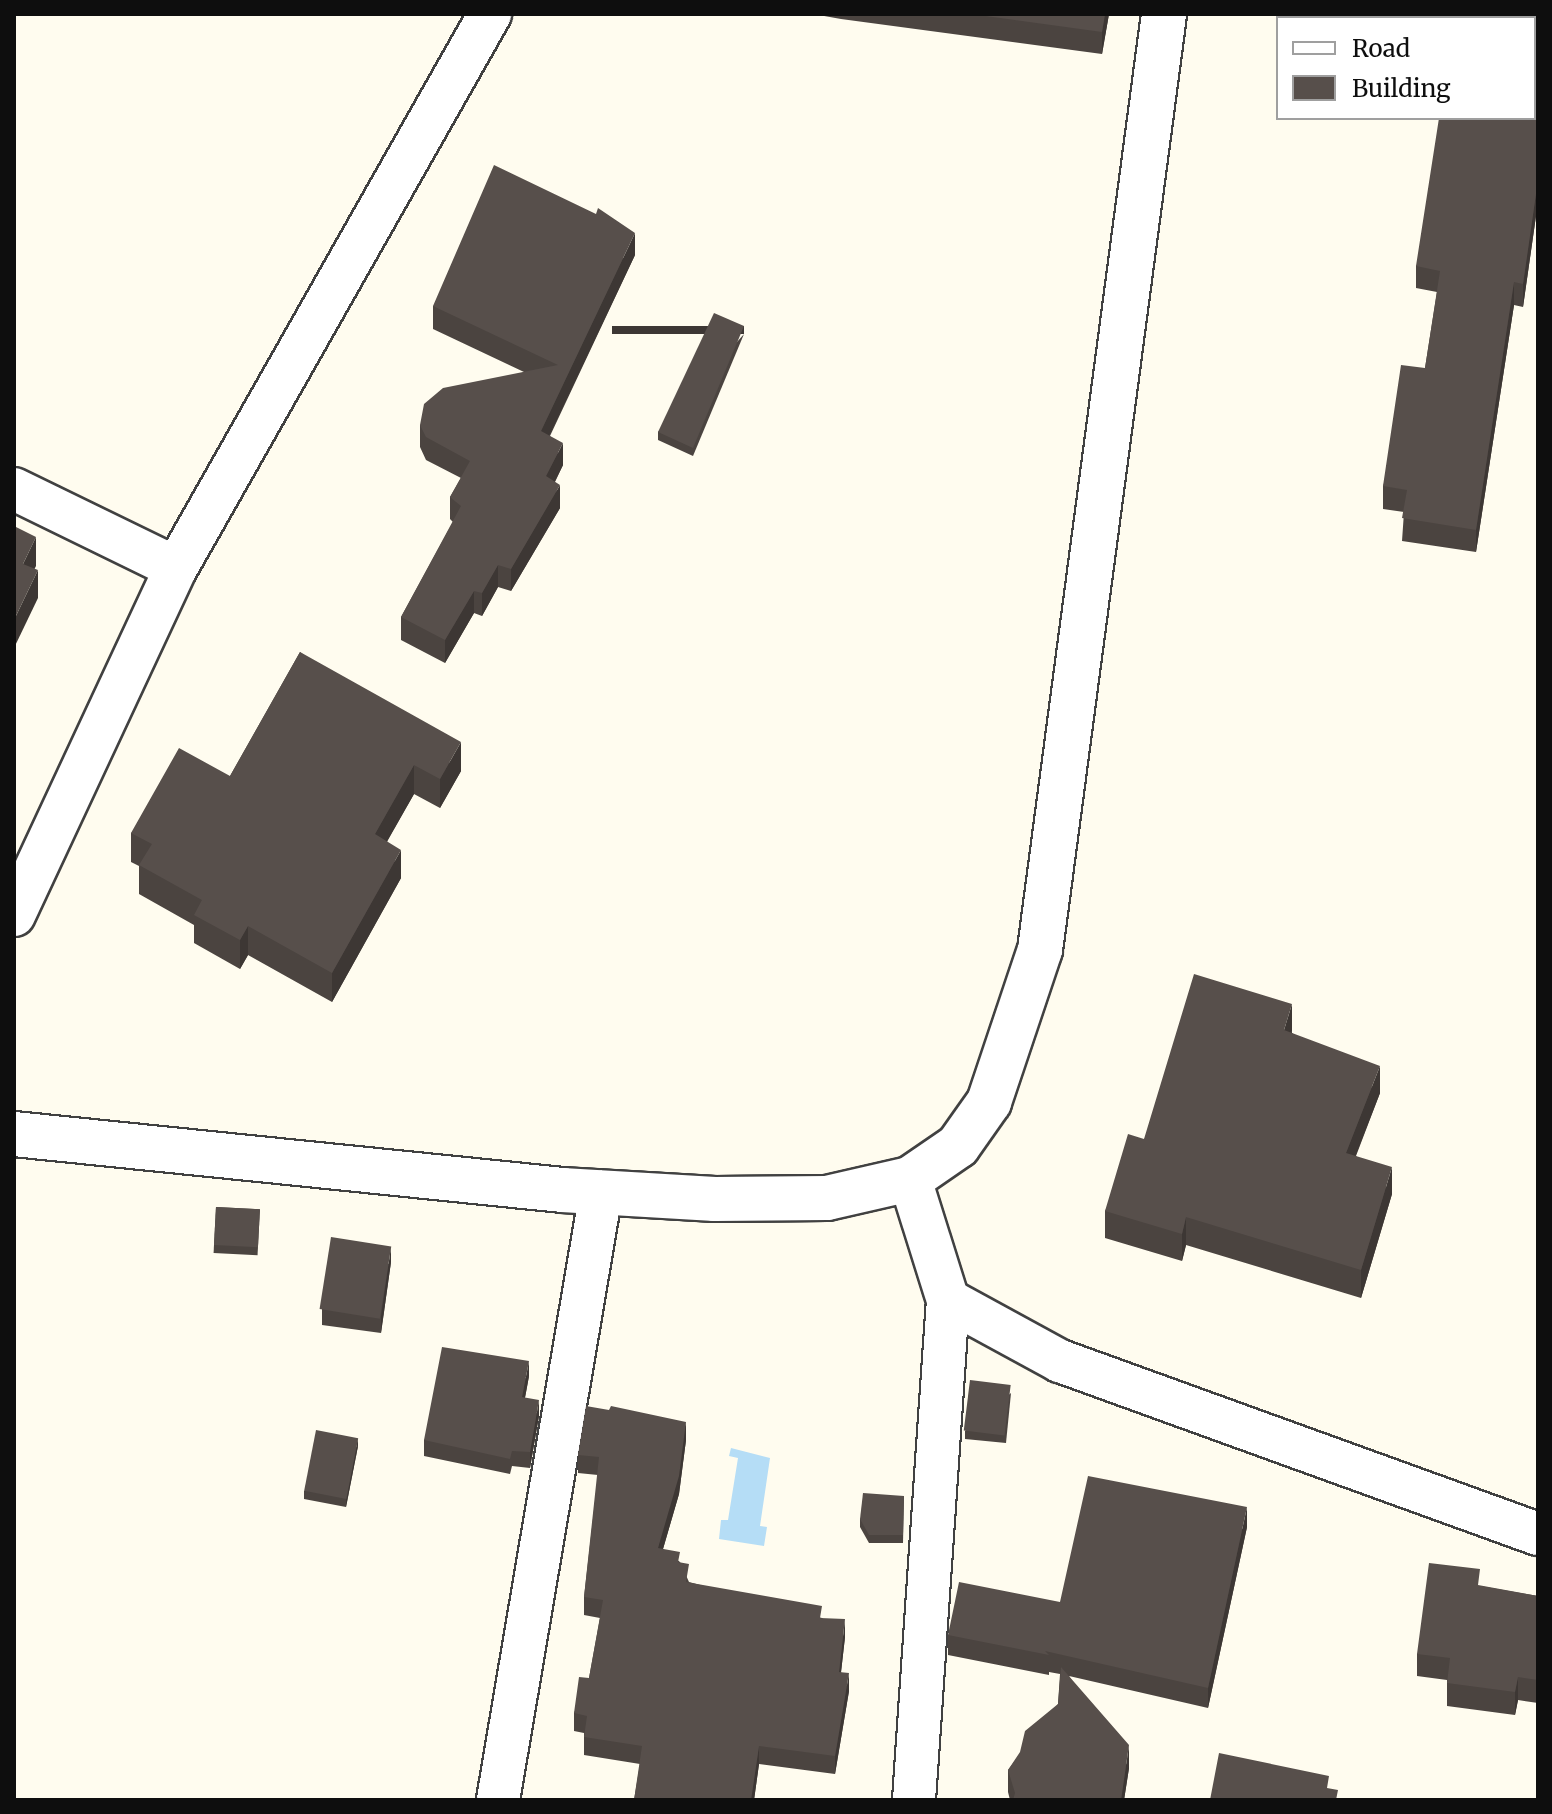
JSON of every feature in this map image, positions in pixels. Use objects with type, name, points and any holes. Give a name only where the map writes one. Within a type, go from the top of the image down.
[{"type":"street","points":[[14,915],[176,568],[490,14]]},
{"type":"street","points":[[14,1134],[601,1192],[827,1198],[910,1179],[958,1146],[989,1102],[1040,950],[1164,14]]},
{"type":"street","points":[[14,489],[176,568]]},
{"type":"street","points":[[910,1179],[948,1300],[914,1800]]},
{"type":"street","points":[[498,1800],[601,1192]]},
{"type":"street","points":[[948,1300],[1060,1361],[1538,1534]]},
{"type":"water","points":[[731,1448],[770,1458],[760,1526],[767,1527],[764,1546],[719,1539],[721,1520],[728,1520],[738,1458],[729,1456]]},
{"type":"building","points":[[971,14],[1105,14],[1102,32]]},
{"type":"building","points":[[1538,96],[1538,180],[1523,284],[1514,282],[1476,530],[1402,518],[1407,490],[1383,486],[1401,365],[1425,368],[1440,271],[1416,266],[1439,120],[1536,120]]},
{"type":"building","points":[[494,165],[596,214],[598,208],[635,233],[541,431],[563,443],[546,476],[560,485],[511,569],[498,565],[482,593],[474,591],[445,640],[401,617],[461,506],[450,497],[470,461],[426,437],[420,425],[424,404],[443,388],[558,365],[433,306]]},
{"type":"building","points":[[714,313],[744,326],[693,448],[658,432]]},
{"type":"building","points":[[14,526],[36,537],[23,564],[38,570],[14,620]]},
{"type":"building","points":[[300,652],[461,742],[440,779],[414,765],[375,834],[401,850],[332,973],[248,926],[240,940],[194,915],[202,900],[139,865],[152,844],[131,833],[179,748],[230,776]]},
{"type":"building","points":[[1194,974],[1292,1004],[1284,1030],[1380,1066],[1346,1153],[1392,1167],[1361,1270],[1186,1217],[1182,1234],[1105,1211],[1128,1134],[1144,1139]]},
{"type":"building","points":[[216,1207],[260,1209],[258,1247],[214,1245]]},
{"type":"building","points":[[331,1237],[391,1247],[380,1319],[320,1309]]},
{"type":"building","points":[[442,1347],[529,1361],[522,1397],[539,1400],[530,1452],[512,1451],[510,1459],[424,1440]]},
{"type":"building","points":[[970,1380],[1011,1385],[1004,1436],[964,1431]]},
{"type":"building","points":[[586,1406],[609,1410],[611,1406],[686,1422],[679,1476],[658,1548],[680,1552],[678,1562],[689,1564],[686,1582],[822,1606],[820,1618],[845,1619],[839,1672],[849,1673],[835,1756],[759,1746],[751,1800],[634,1800],[642,1746],[584,1737],[587,1716],[574,1713],[579,1677],[589,1678],[603,1600],[584,1597],[599,1457],[578,1455]]},
{"type":"building","points":[[316,1430],[358,1438],[346,1499],[304,1491]]},
{"type":"building","points":[[1088,1476],[1247,1507],[1208,1688],[1045,1651],[1049,1655],[948,1635],[959,1582],[1060,1602]]},
{"type":"building","points":[[863,1493],[904,1496],[903,1535],[869,1535],[860,1519]]},
{"type":"building","points":[[1429,1563],[1480,1569],[1478,1585],[1538,1596],[1538,1680],[1518,1677],[1515,1692],[1447,1683],[1450,1658],[1417,1654]]},
{"type":"building","points":[[1061,1667],[1129,1745],[1121,1800],[1013,1800],[1015,1793],[1008,1770],[1020,1752],[1025,1731],[1058,1704]]},
{"type":"building","points":[[1219,1753],[1329,1776],[1327,1788],[1338,1790],[1336,1800],[1210,1800]]}]
